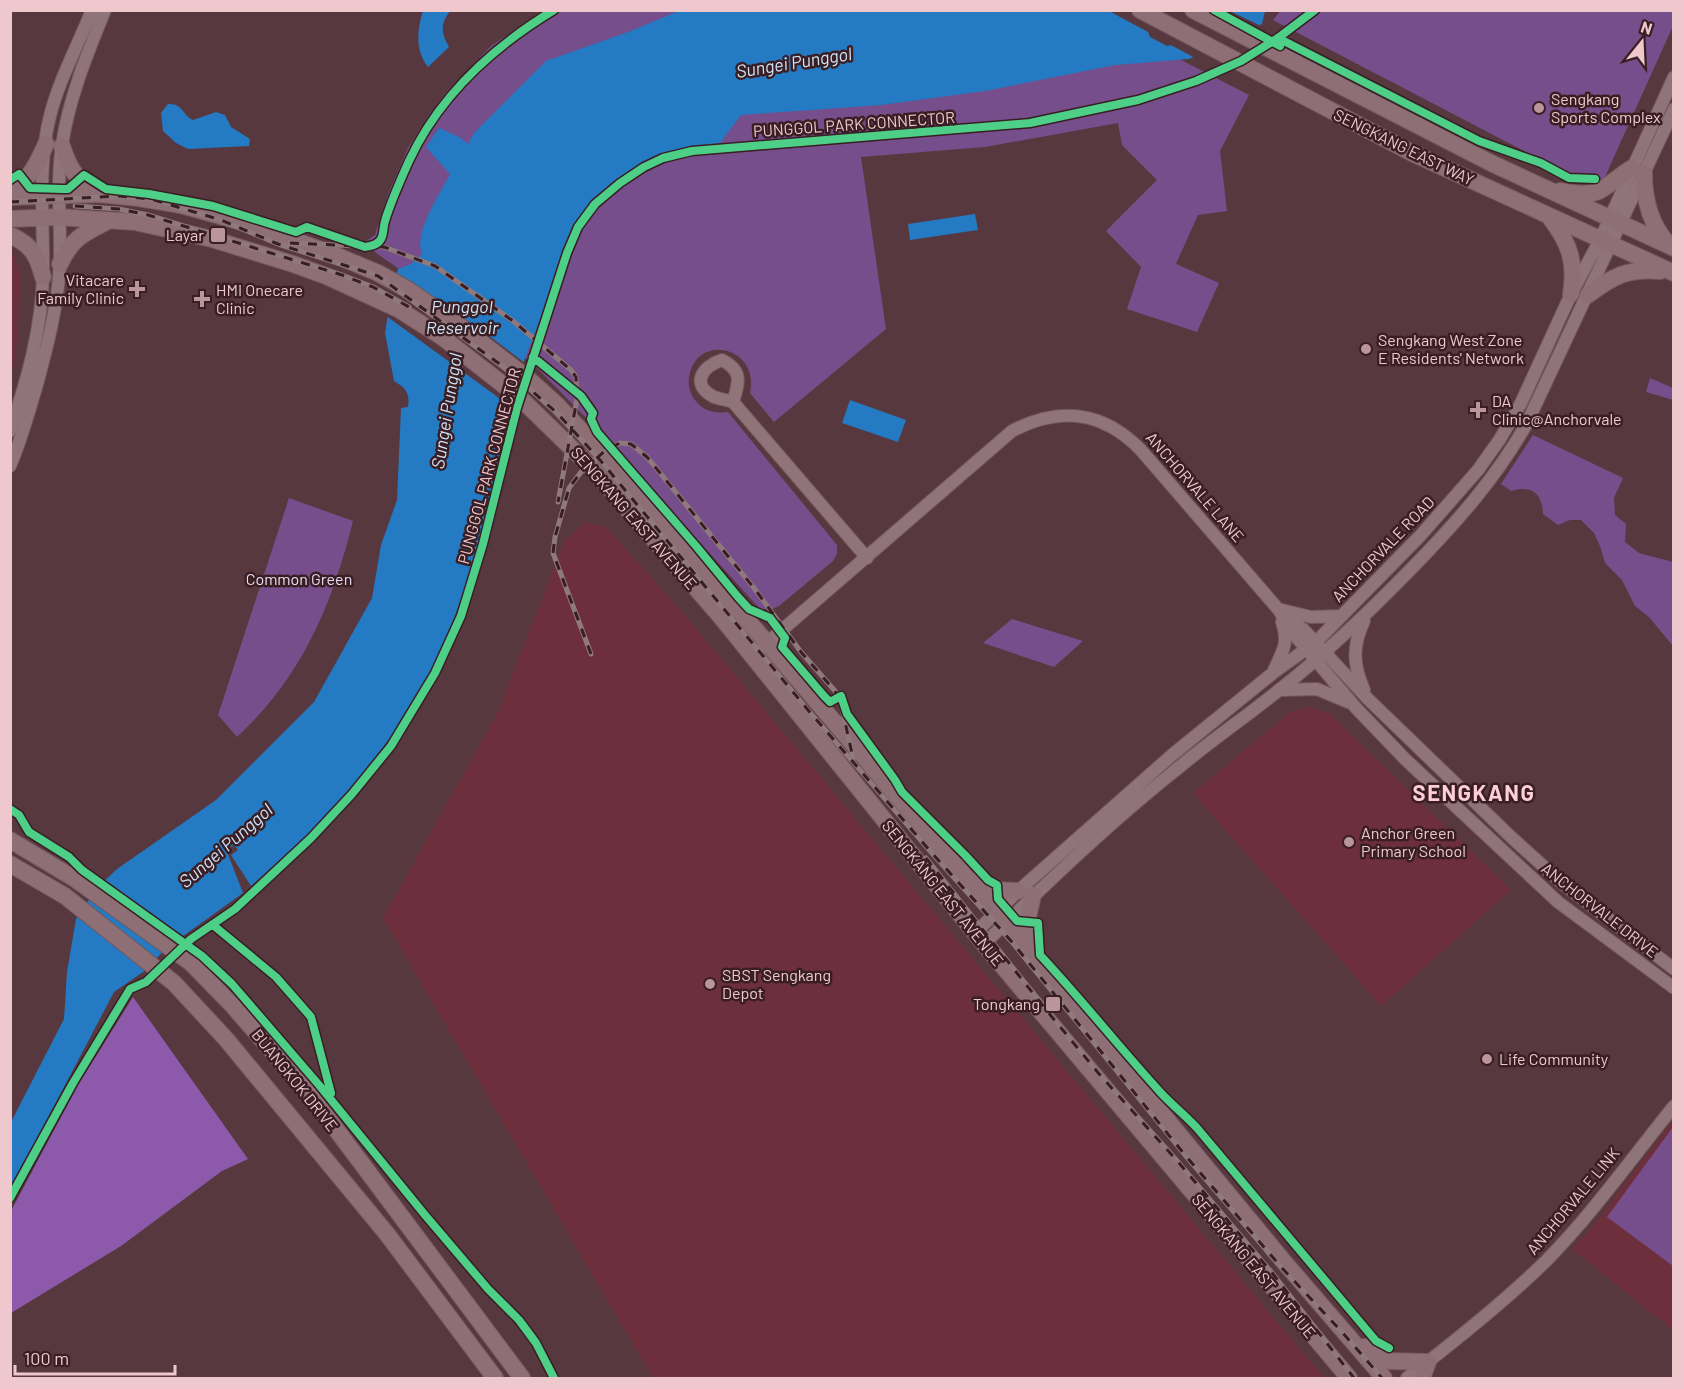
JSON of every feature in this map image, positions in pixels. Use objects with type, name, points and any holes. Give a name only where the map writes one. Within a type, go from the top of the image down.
[{"type":"main road","name":"SENGKANG EAST WAY","points":[[1140,10],[1412,153],[1672,272]]},
{"type":"main road","name":"SENGKANG EAST WAY","points":[[1193,10],[1491,164],[1671,247]]},
{"type":"main road","points":[[10,190],[25,182],[38,161],[54,145],[74,175],[99,194]]},
{"type":"main road","points":[[1544,188],[1575,194],[1600,191],[1638,171],[1648,211],[1658,233],[1671,247]]},
{"type":"main road","name":"SENGKANG EAST AVENUE","points":[[10,197],[99,194],[181,205],[249,224],[335,255],[378,273],[406,289],[502,357],[544,393],[589,438],[689,552],[1034,958],[1285,1263],[1384,1378]]},
{"type":"main road","name":"SENGKANG EAST AVENUE","points":[[10,219],[49,217],[135,222],[212,239],[304,268],[370,295],[442,337],[535,410],[592,468],[753,656],[980,939],[1348,1378]]},
{"type":"main road","points":[[1550,218],[1568,246],[1580,295],[1620,274],[1645,270],[1672,272]]},
{"type":"main road","points":[[60,264],[68,247],[83,234],[108,220]]},
{"type":"main road","points":[[10,235],[28,246],[37,256],[43,277]]},
{"type":"main road","name":"BUANGKOK DRIVE","points":[[10,840],[75,879],[191,963],[233,1006],[312,1097],[522,1378]]},
{"type":"main road","name":"BUANGKOK DRIVE","points":[[10,864],[64,896],[174,983],[226,1039],[387,1234],[495,1378]]},
{"type":"main road","points":[[967,879],[987,888],[1026,893],[1026,942],[1034,958]]},
{"type":"main road","points":[[1349,1337],[1389,1361],[1428,1362],[1422,1378]]},
{"type":"street","points":[[10,431],[21,399],[35,340],[43,277],[54,145],[49,117],[92,10]]},
{"type":"street","points":[[54,145],[105,10]]},
{"type":"street","name":"ANCHORVALE ROAD","points":[[1026,893],[1182,765],[1280,690],[1316,651],[1342,616],[1444,510],[1500,439],[1580,295],[1638,171],[1674,77]]},
{"type":"street","name":"ANCHORVALE ROAD","points":[[1638,171],[1674,109]]},
{"type":"street","points":[[10,466],[45,357],[52,326],[60,264],[49,217]]},
{"type":"street","name":"ANCHORVALE ROAD","points":[[980,939],[1172,755],[1273,673],[1316,651],[1366,615],[1452,525],[1488,484],[1514,447],[1580,295]]},
{"type":"street","points":[[734,402],[867,558]]},
{"type":"street","name":"ANCHORVALE LANE","points":[[753,656],[1012,431],[1032,420],[1057,416],[1081,416],[1106,423],[1126,434],[1278,609],[1296,638],[1316,651]]},
{"type":"street","points":[[1278,609],[1311,617],[1342,616]]},
{"type":"street","points":[[1273,673],[1286,643],[1287,635],[1278,609]]},
{"type":"street","points":[[1366,615],[1358,633],[1354,653],[1357,675],[1368,699]]},
{"type":"street","name":"ANCHORVALE DRIVE","points":[[1316,651],[1563,884],[1674,969]]},
{"type":"street","name":"ANCHORVALE DRIVE","points":[[1316,651],[1356,708],[1406,760],[1558,902],[1674,988]]},
{"type":"street","points":[[1280,690],[1317,688],[1342,698],[1356,708]]},
{"type":"street","name":"ANCHORVALE LINK","points":[[1407,1378],[1514,1291],[1546,1261],[1584,1218],[1674,1106]]},
{"type":"shaded area","points":[[11,251],[17,263],[20,278],[16,356],[11,374]]},
{"type":"shaded area","name":"SBST Sengkang Depot","points":[[586,522],[607,528],[683,613],[1324,1378],[653,1378],[383,918],[498,712],[565,540]]},
{"type":"shaded area","name":"Anchor Green Primary School","points":[[1310,707],[1330,714],[1511,890],[1381,1006],[1193,793],[1290,712]]},
{"type":"shaded area","points":[[133,997],[248,1159],[222,1171],[121,1246],[11,1313],[11,1211],[78,1085]]},
{"type":"shaded area","points":[[1673,1120],[1673,1330],[1572,1249],[1594,1225]]},
{"type":"green space","name":"Sengkang Sports Complex","points":[[1281,10],[1674,11],[1673,26],[1599,190],[1273,20]]},
{"type":"green space","points":[[543,11],[1086,11],[1249,95],[1220,151],[1227,211],[1198,215],[1176,264],[1219,283],[1197,332],[1127,309],[1141,267],[1106,231],[1157,180],[1122,145],[1118,123],[985,147],[861,157],[886,329],[774,422],[750,393],[751,378],[746,365],[738,356],[728,351],[716,350],[705,353],[696,361],[689,377],[690,391],[698,404],[710,411],[728,412],[837,545],[837,554],[833,561],[779,606],[772,609],[760,609],[595,427],[537,368],[510,345],[376,253],[366,241],[375,235],[388,194],[408,148],[447,91],[491,46]]},
{"type":"green space","points":[[1650,378],[1673,388],[1673,400],[1646,392]]},
{"type":"green space","points":[[1533,435],[1623,478],[1614,498],[1615,515],[1626,524],[1625,542],[1639,553],[1673,562],[1673,646],[1649,617],[1635,606],[1622,580],[1605,563],[1594,533],[1581,520],[1570,520],[1558,525],[1543,514],[1541,501],[1534,492],[1525,489],[1511,491],[1501,484]]},
{"type":"green space","name":"Common Green","points":[[289,498],[353,521],[335,582],[312,638],[280,690],[237,737],[218,715]]},
{"type":"green space","points":[[1012,619],[1083,641],[1054,667],[983,643]]},
{"type":"green space","points":[[1673,1127],[1674,1266],[1607,1217]]},
{"type":"water","points":[[423,11],[450,11],[444,20],[443,29],[449,47],[428,67],[421,54],[418,40]]},
{"type":"water","name":"Punggol Reservoir","points":[[679,11],[1265,11],[1262,24],[1189,59],[1115,65],[985,91],[881,105],[741,115],[720,143],[689,147],[665,155],[623,175],[592,205],[572,230],[562,252],[525,358],[509,415],[476,558],[445,643],[409,711],[369,767],[318,826],[251,886],[231,855],[238,850],[234,845],[226,849],[243,893],[165,949],[146,970],[114,992],[11,1188],[11,1122],[64,1019],[67,972],[76,919],[97,888],[117,869],[216,800],[314,702],[372,598],[381,545],[397,500],[401,408],[408,407],[406,391],[394,381],[385,333],[393,283],[398,269],[411,264],[422,254],[420,245],[424,225],[450,174],[426,147],[439,128],[468,144],[474,133],[546,61]]},
{"type":"water","points":[[168,104],[177,105],[193,120],[216,112],[225,115],[231,127],[250,139],[249,146],[188,149],[176,143],[163,131],[161,113]]},
{"type":"water","points":[[975,214],[978,230],[910,240],[908,224]]},
{"type":"water","points":[[850,400],[906,420],[898,442],[842,423]]},
{"type":"pier","points":[[1109,11],[1230,11],[1263,27],[1197,59],[1150,37],[1148,32]]},
{"type":"pier","points":[[393,273],[405,278],[526,364],[514,409],[385,315]]},
{"type":"railway","points":[[10,202],[120,196],[151,199],[221,220],[278,244],[378,276],[512,373],[558,414],[600,460],[808,710],[1012,942],[1185,1155],[1282,1268],[1382,1378]]},
{"type":"railway","points":[[75,206],[119,209],[148,215],[342,275],[373,287],[409,307]]},
{"type":"railway","points":[[290,243],[384,247],[435,266],[513,321],[571,370],[576,377],[577,399],[558,502]]},
{"type":"railway","points":[[591,654],[553,553],[555,537],[569,488],[581,472],[606,450],[620,443],[631,444],[647,457],[754,588],[801,652],[835,691],[841,704],[853,758]]},
{"type":"railway","points":[[926,858],[1047,1011],[1273,1274],[1354,1378]]},
{"type":"cycle path","points":[[10,180],[19,174],[30,188],[68,189],[84,175],[106,189],[149,194],[213,206],[296,232],[307,227],[365,247],[372,246],[378,243],[383,235],[384,223],[393,198],[421,137],[452,94],[489,57],[531,24],[554,10]]},
{"type":"cycle path","points":[[1214,10],[1280,46]]},
{"type":"cycle path","name":"PUNGGOL PARK CONNECTOR","points":[[10,1198],[73,1083],[130,989],[146,982],[191,939],[235,909],[311,838],[352,794],[391,746],[435,673],[461,616],[483,544],[517,408],[567,253],[578,227],[595,204],[644,167],[663,158],[692,151],[1030,123],[1138,100],[1196,81],[1241,61],[1278,38],[1315,10]]},
{"type":"cycle path","points":[[1278,38],[1479,141],[1541,163],[1569,178],[1595,179]]},
{"type":"cycle path","points":[[533,357],[581,396],[593,413],[591,419],[597,432],[749,609],[770,618],[785,638],[782,647],[824,696],[830,702],[841,696],[847,714],[902,792],[988,880],[997,885],[998,899],[1017,921],[1038,923],[1040,955],[1161,1093],[1197,1128],[1376,1341],[1389,1348]]},
{"type":"cycle path","points":[[10,809],[19,815],[29,832],[69,857],[82,870],[202,956],[232,984],[488,1289],[519,1320],[536,1343],[554,1378]]},
{"type":"cycle path","points":[[213,925],[276,977],[311,1017],[331,1093]]},
{"type":"place","name":"Sengkang Sports Complex","points":[[1539,108]]},
{"type":"place","name":"Layar","points":[[218,235]]},
{"type":"place","name":"Vitacare Family Clinic","points":[[137,289]]},
{"type":"place","name":"HMI Onecare Clinic","points":[[202,299]]},
{"type":"place","name":"Sengkang West Zone E Residents' Network","points":[[1366,349]]},
{"type":"place","name":"DA Clinic@Anchorvale","points":[[1478,410]]},
{"type":"place","name":"Anchor Green Primary School","points":[[1349,842]]},
{"type":"place","name":"SBST Sengkang Depot","points":[[710,984]]},
{"type":"place","name":"Tongkang","points":[[1053,1004]]},
{"type":"place","name":"Life Community","points":[[1487,1059]]},
{"type":"district","name":"SENGKANG","points":[[1474,793]]},
{"type":"water label","name":"Sungei Punggol","points":[[794,63]]},
{"type":"water label","name":"Sungei Punggol","points":[[447,411]]},
{"type":"water label","name":"Sungei Punggol","points":[[226,846]]}]
